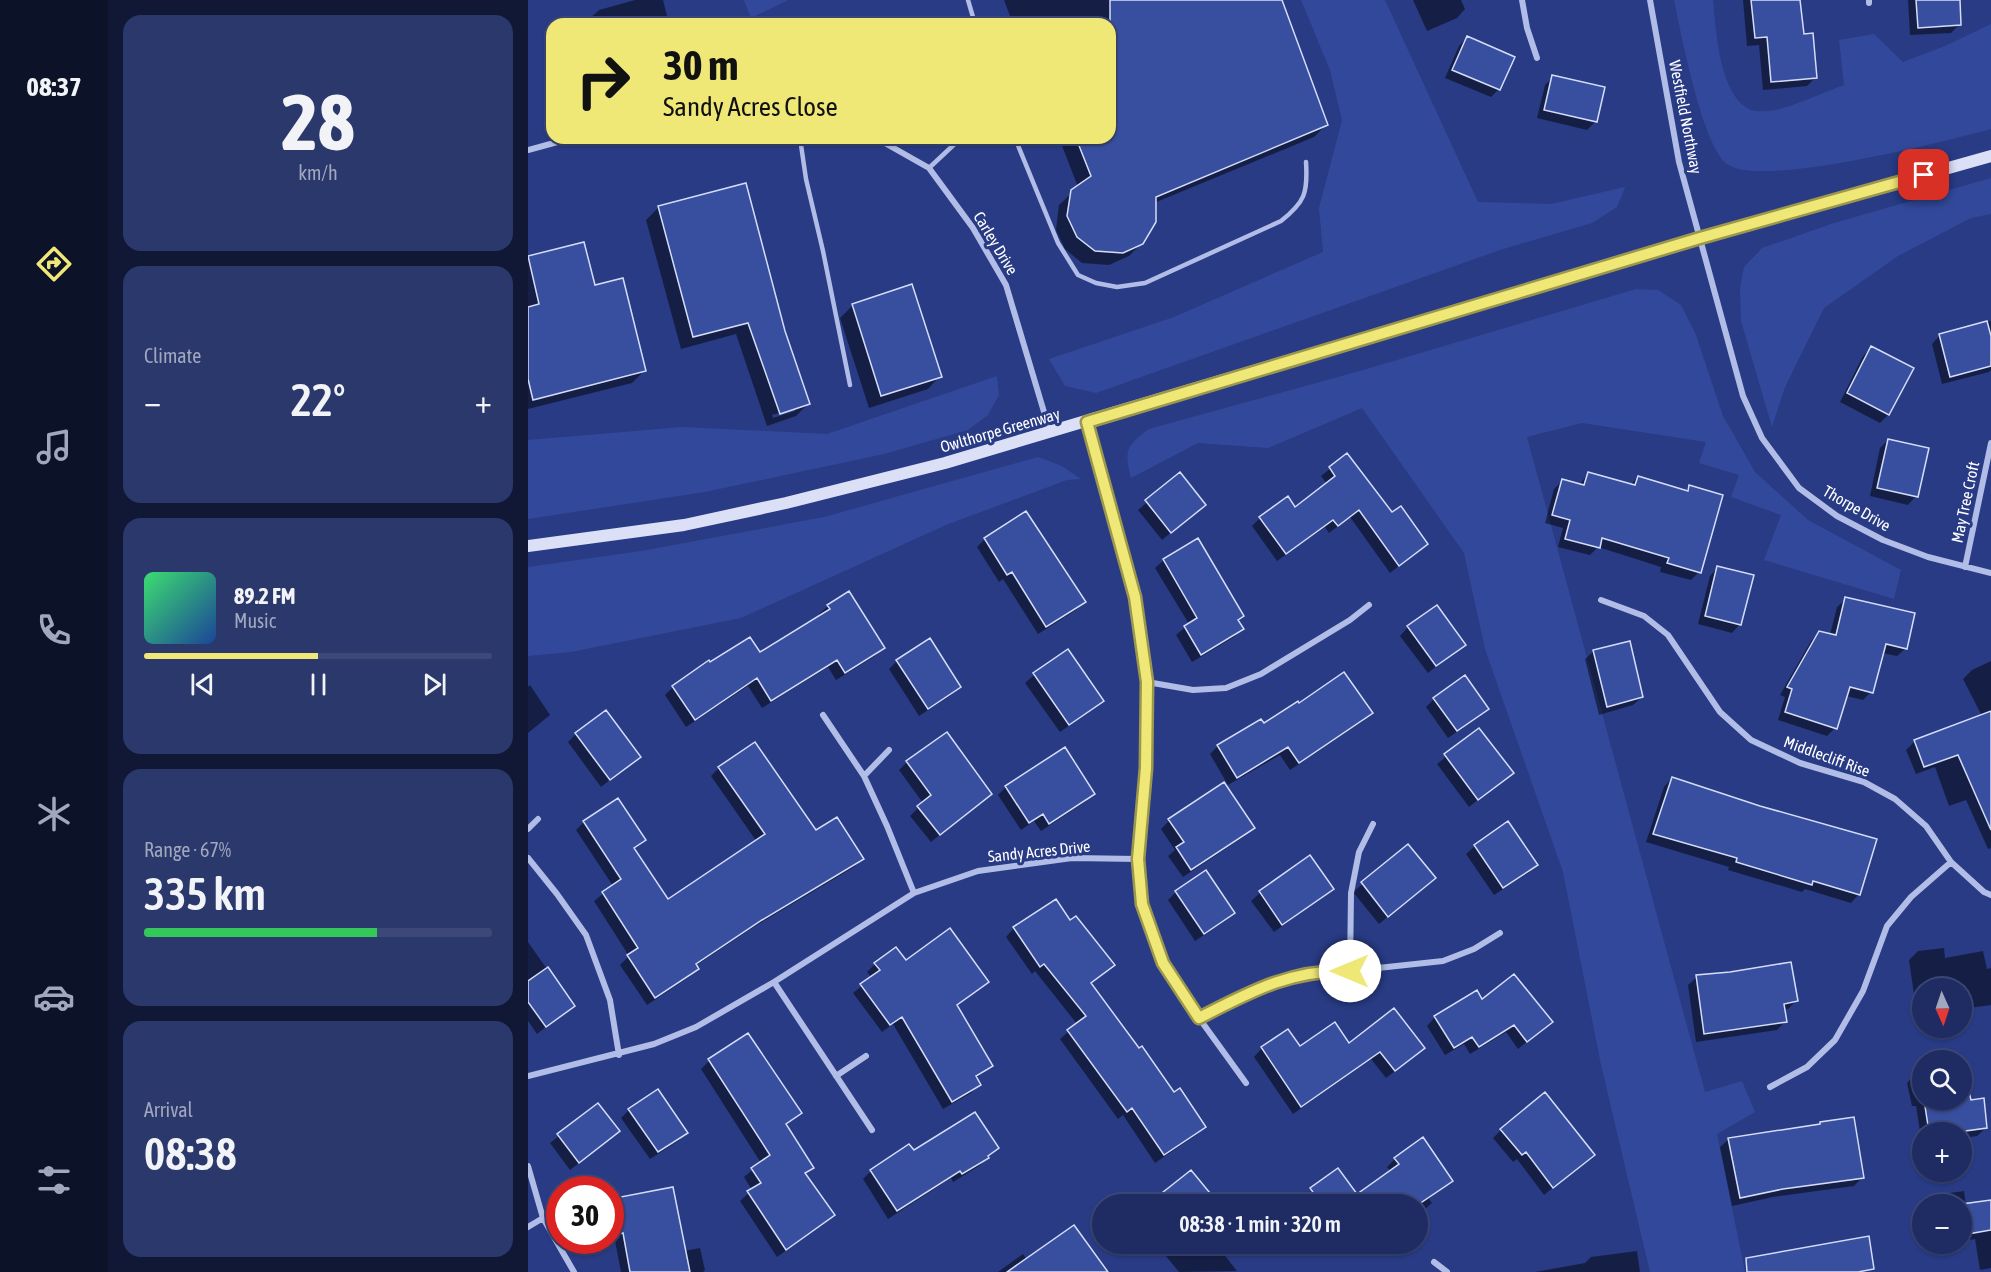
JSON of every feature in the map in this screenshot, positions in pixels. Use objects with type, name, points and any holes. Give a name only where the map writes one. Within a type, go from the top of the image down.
[{"type":"street","points":[[1522,0],[1527,28],[1537,58]]},
{"type":"street","name":"Westfield Northway","points":[[1650,0],[1680,162],[1700,238]]},
{"type":"street","points":[[528,150],[550,144]]},
{"type":"street","name":"Carley Drive","points":[[887,144],[929,168],[973,228],[1006,285],[1050,433]]},
{"type":"street","name":"Owlthorpe Greenway","points":[[528,546],[684,525],[786,503],[945,463],[1700,238],[1991,156]]},
{"type":"street","name":"Thorpe Drive","points":[[1700,238],[1743,396],[1762,438],[1799,488],[1837,516],[1883,540],[1928,557],[1991,573]]},
{"type":"street","points":[[1087,422],[1135,597],[1147,682],[1146,768],[1138,859],[1142,904],[1163,963],[1246,1083]]},
{"type":"street","name":"May Tree Croft","points":[[1965,567],[1991,443]]},
{"type":"street","name":"Middlecliff Rise","points":[[1601,600],[1644,616],[1668,634],[1720,712],[1751,740],[1800,763],[1864,782],[1895,799],[1926,826],[1951,862],[1984,892],[1991,895]]},
{"type":"street","points":[[1147,682],[1193,690],[1226,688],[1261,674],[1350,620],[1369,605]]},
{"type":"street","points":[[823,715],[864,776],[914,893]]},
{"type":"street","points":[[864,776],[889,750]]},
{"type":"street","points":[[528,828],[538,819]]},
{"type":"street","points":[[1350,971],[1351,893],[1359,852],[1373,824]]},
{"type":"street","points":[[528,858],[586,935],[610,1000],[619,1054]]},
{"type":"street","name":"Sandy Acres Drive","points":[[528,1076],[654,1044],[696,1027],[774,982],[914,893],[989,870],[1072,858],[1138,859]]},
{"type":"street","points":[[1770,1087],[1807,1067],[1834,1040],[1863,991],[1887,926],[1911,897],[1951,862]]},
{"type":"street","points":[[1199,1018],[1252,990],[1285,978],[1325,970],[1350,971],[1443,962],[1474,949],[1500,933]]},
{"type":"street","points":[[774,982],[872,1130]]},
{"type":"street","points":[[836,1076],[866,1056]]},
{"type":"street","points":[[528,1166],[543,1218],[574,1272]]},
{"type":"street","points":[[528,1227],[543,1218]]},
{"type":"street","points":[[1434,1262],[1447,1272]]},
{"type":"lane","points":[[968,0],[973,18]]},
{"type":"lane","points":[[801,144],[806,179],[850,385]]},
{"type":"lane","points":[[929,168],[955,144]]},
{"type":"lane","points":[[1018,144],[1059,243],[1078,275],[1096,283],[1118,287],[1145,284],[1281,221],[1299,206],[1307,182],[1306,162]]},
{"type":"shaded area","points":[[744,0],[788,0],[751,18]]},
{"type":"shaded area","points":[[1301,0],[1385,0],[1478,202],[1551,204],[1625,187],[1617,207],[1592,223],[1500,250],[1096,393],[1065,386],[1049,359],[1174,317],[1323,252],[1319,208],[1342,120],[1330,70]]},
{"type":"shaded area","points":[[1674,0],[1713,0],[1718,44],[1726,77],[1740,102],[1751,110],[1758,111],[1786,107],[1844,85],[1839,40],[1874,34],[1903,62],[1945,46],[1991,24],[1991,129],[1897,152],[1814,167],[1776,171],[1746,170],[1727,164],[1718,153],[1709,135],[1701,112]]},
{"type":"shaded area","points":[[1991,178],[1991,214],[1971,218],[1898,256],[1824,308],[1785,387],[1772,427],[1741,321],[1740,288],[1744,267],[1762,248],[1834,223]]},
{"type":"shaded area","points":[[1636,289],[1658,290],[1681,305],[1696,335],[1723,416],[1755,472],[1808,520],[1901,570],[1894,599],[1764,560],[1781,515],[1731,497],[1739,475],[1699,463],[1706,442],[1582,423],[1527,437],[1705,1092],[1742,1081],[1755,1112],[1717,1134],[1745,1272],[1650,1272],[1601,1065],[1563,872],[1485,649],[1464,553],[1362,408],[1268,448],[1198,443],[1131,478],[1128,461],[1131,445],[1149,429],[1363,370]]},
{"type":"shaded area","points":[[997,376],[999,395],[988,415],[968,430],[884,454],[705,492],[528,519],[528,440],[682,427],[827,434]]},
{"type":"shaded area","points":[[1038,457],[1062,466],[1081,479],[1067,480],[946,525],[741,618],[571,652],[528,656],[528,567],[641,551],[824,517]]},
{"type":"building","points":[[1110,0],[1282,0],[1328,125],[1156,197],[1156,222],[1143,244],[1123,253],[1095,251],[1077,237],[1067,216],[1071,190],[1091,176],[1078,144],[1116,144],[1116,18],[1110,18]]},
{"type":"building","points":[[1751,0],[1800,0],[1804,34],[1813,33],[1817,78],[1771,82],[1767,37],[1755,38]]},
{"type":"building","points":[[1916,0],[1960,0],[1961,25],[1918,28]]},
{"type":"building","points":[[1467,36],[1515,57],[1500,90],[1452,70]]},
{"type":"building","points":[[1552,75],[1605,87],[1597,122],[1544,110]]},
{"type":"building","points":[[746,183],[785,331],[810,404],[780,414],[748,323],[693,337],[658,206]]},
{"type":"building","points":[[584,242],[595,285],[623,278],[646,371],[533,400],[528,379],[528,307],[539,304],[528,256]]},
{"type":"building","points":[[912,284],[942,377],[881,396],[852,304]]},
{"type":"building","points":[[1987,321],[1991,336],[1991,366],[1950,377],[1939,334]]},
{"type":"building","points":[[1871,346],[1914,368],[1889,415],[1847,393]]},
{"type":"building","points":[[1888,439],[1929,448],[1918,497],[1877,488]]},
{"type":"building","points":[[1347,453],[1392,512],[1401,506],[1428,544],[1399,566],[1359,510],[1338,526],[1333,520],[1286,554],[1259,517],[1288,496],[1295,507],[1335,476],[1329,467]]},
{"type":"building","points":[[1180,472],[1206,505],[1171,533],[1145,500]]},
{"type":"building","points":[[1588,472],[1635,485],[1638,476],[1688,491],[1689,485],[1723,495],[1701,573],[1667,563],[1669,558],[1602,538],[1600,548],[1565,539],[1570,520],[1552,515],[1562,479],[1584,485]]},
{"type":"building","points":[[1026,511],[1086,602],[1046,627],[1012,572],[1007,575],[984,538]]},
{"type":"building","points":[[1198,538],[1244,616],[1238,620],[1244,629],[1201,655],[1184,626],[1197,618],[1163,559]]},
{"type":"building","points":[[1717,566],[1754,575],[1741,625],[1705,616]]},
{"type":"building","points":[[849,591],[885,648],[845,673],[837,660],[771,701],[757,678],[695,720],[672,686],[709,660],[710,662],[750,637],[760,652],[830,609],[827,605]]},
{"type":"building","points":[[1845,597],[1915,613],[1907,649],[1886,644],[1873,693],[1850,687],[1837,729],[1785,712],[1792,689],[1787,687],[1819,631],[1836,635]]},
{"type":"building","points":[[1437,605],[1466,645],[1436,666],[1407,626]]},
{"type":"building","points":[[930,638],[961,687],[928,709],[896,660]]},
{"type":"building","points":[[1630,641],[1643,697],[1607,707],[1593,650]]},
{"type":"building","points":[[1068,649],[1104,701],[1069,725],[1033,673]]},
{"type":"building","points":[[1344,672],[1373,713],[1299,763],[1288,747],[1237,778],[1217,745],[1261,719],[1264,723],[1298,701],[1299,703]]},
{"type":"building","points":[[1465,675],[1489,709],[1457,731],[1433,698]]},
{"type":"building","points":[[606,710],[641,757],[610,780],[575,733]]},
{"type":"building","points":[[1991,711],[1991,830],[1958,755],[1924,767],[1914,740]]},
{"type":"building","points":[[1479,728],[1514,773],[1478,800],[1444,754]]},
{"type":"building","points":[[947,732],[992,794],[940,835],[917,806],[931,795],[906,761]]},
{"type":"building","points":[[755,742],[816,830],[837,817],[864,859],[762,920],[696,964],[699,969],[655,998],[627,955],[638,948],[602,892],[621,879],[583,821],[618,798],[646,840],[634,848],[668,899],[765,834],[718,767]]},
{"type":"building","points":[[1065,747],[1095,794],[1049,824],[1043,814],[1029,823],[1005,786]]},
{"type":"building","points":[[1672,777],[1760,806],[1877,839],[1860,895],[1813,881],[1812,885],[1736,862],[1737,858],[1653,834]]},
{"type":"building","points":[[1224,782],[1255,828],[1191,870],[1176,847],[1184,842],[1168,819]]},
{"type":"building","points":[[1508,821],[1538,865],[1503,888],[1474,845]]},
{"type":"building","points":[[1408,844],[1436,878],[1388,917],[1361,882]]},
{"type":"building","points":[[1310,855],[1334,889],[1282,925],[1259,891]]},
{"type":"building","points":[[1206,870],[1235,913],[1204,934],[1175,891]]},
{"type":"building","points":[[1056,899],[1070,920],[1076,916],[1115,965],[1091,983],[1139,1048],[1142,1046],[1174,1092],[1180,1088],[1206,1127],[1164,1155],[1132,1108],[1127,1112],[1067,1030],[1086,1016],[1044,964],[1040,967],[1013,927]]},
{"type":"building","points":[[950,928],[989,982],[957,1005],[993,1066],[976,1076],[981,1085],[952,1102],[902,1017],[890,1025],[860,984],[880,970],[874,963],[896,947],[906,960]]},
{"type":"building","points":[[1791,962],[1798,1001],[1784,1004],[1787,1022],[1704,1034],[1696,975]]},
{"type":"building","points":[[548,967],[575,1006],[546,1027],[528,1002],[528,981]]},
{"type":"building","points":[[1514,974],[1553,1022],[1527,1042],[1514,1025],[1479,1047],[1472,1037],[1454,1048],[1434,1016],[1477,990],[1482,999]]},
{"type":"building","points":[[1394,1008],[1425,1048],[1395,1071],[1380,1052],[1301,1107],[1261,1047],[1288,1029],[1300,1046],[1335,1022],[1349,1043]]},
{"type":"building","points":[[748,1033],[802,1113],[786,1124],[814,1168],[805,1173],[835,1215],[786,1250],[747,1191],[761,1183],[751,1168],[770,1155],[708,1059]]},
{"type":"building","points":[[658,1089],[688,1133],[658,1152],[628,1109]]},
{"type":"building","points":[[1545,1092],[1595,1155],[1553,1188],[1526,1152],[1522,1155],[1500,1129]]},
{"type":"building","points":[[1984,1098],[1987,1128],[1972,1130],[1972,1122],[1927,1122],[1926,1110],[1972,1110],[1972,1100]]},
{"type":"building","points":[[598,1103],[620,1131],[579,1163],[557,1134]]},
{"type":"building","points":[[975,1112],[999,1148],[988,1156],[989,1158],[962,1174],[960,1171],[897,1211],[870,1170],[909,1144],[914,1150]]},
{"type":"building","points":[[1854,1117],[1864,1178],[1783,1189],[1740,1198],[1728,1138]]},
{"type":"building","points":[[1423,1137],[1453,1181],[1428,1198],[1428,1194],[1357,1194],[1399,1164],[1394,1158]]},
{"type":"building","points":[[1338,1168],[1357,1194],[1314,1194],[1310,1188]]},
{"type":"building","points":[[1191,1170],[1211,1194],[1161,1194]]},
{"type":"building","points":[[673,1187],[690,1272],[630,1272],[624,1239],[624,1196]]},
{"type":"building","points":[[1991,1200],[1991,1230],[1972,1233],[1972,1203]]},
{"type":"building","points":[[1074,1225],[1092,1250],[1092,1254],[1095,1254],[1108,1272],[1007,1272]]},
{"type":"building","points":[[1869,1236],[1874,1269],[1858,1272],[1747,1272],[1746,1258]]},
{"type":"route","points":[[1350,971],[1325,970],[1285,978],[1252,990],[1199,1018],[1163,963],[1142,904],[1138,859],[1146,768],[1147,682],[1135,597],[1087,422],[1700,238],[1924,175]]}]
